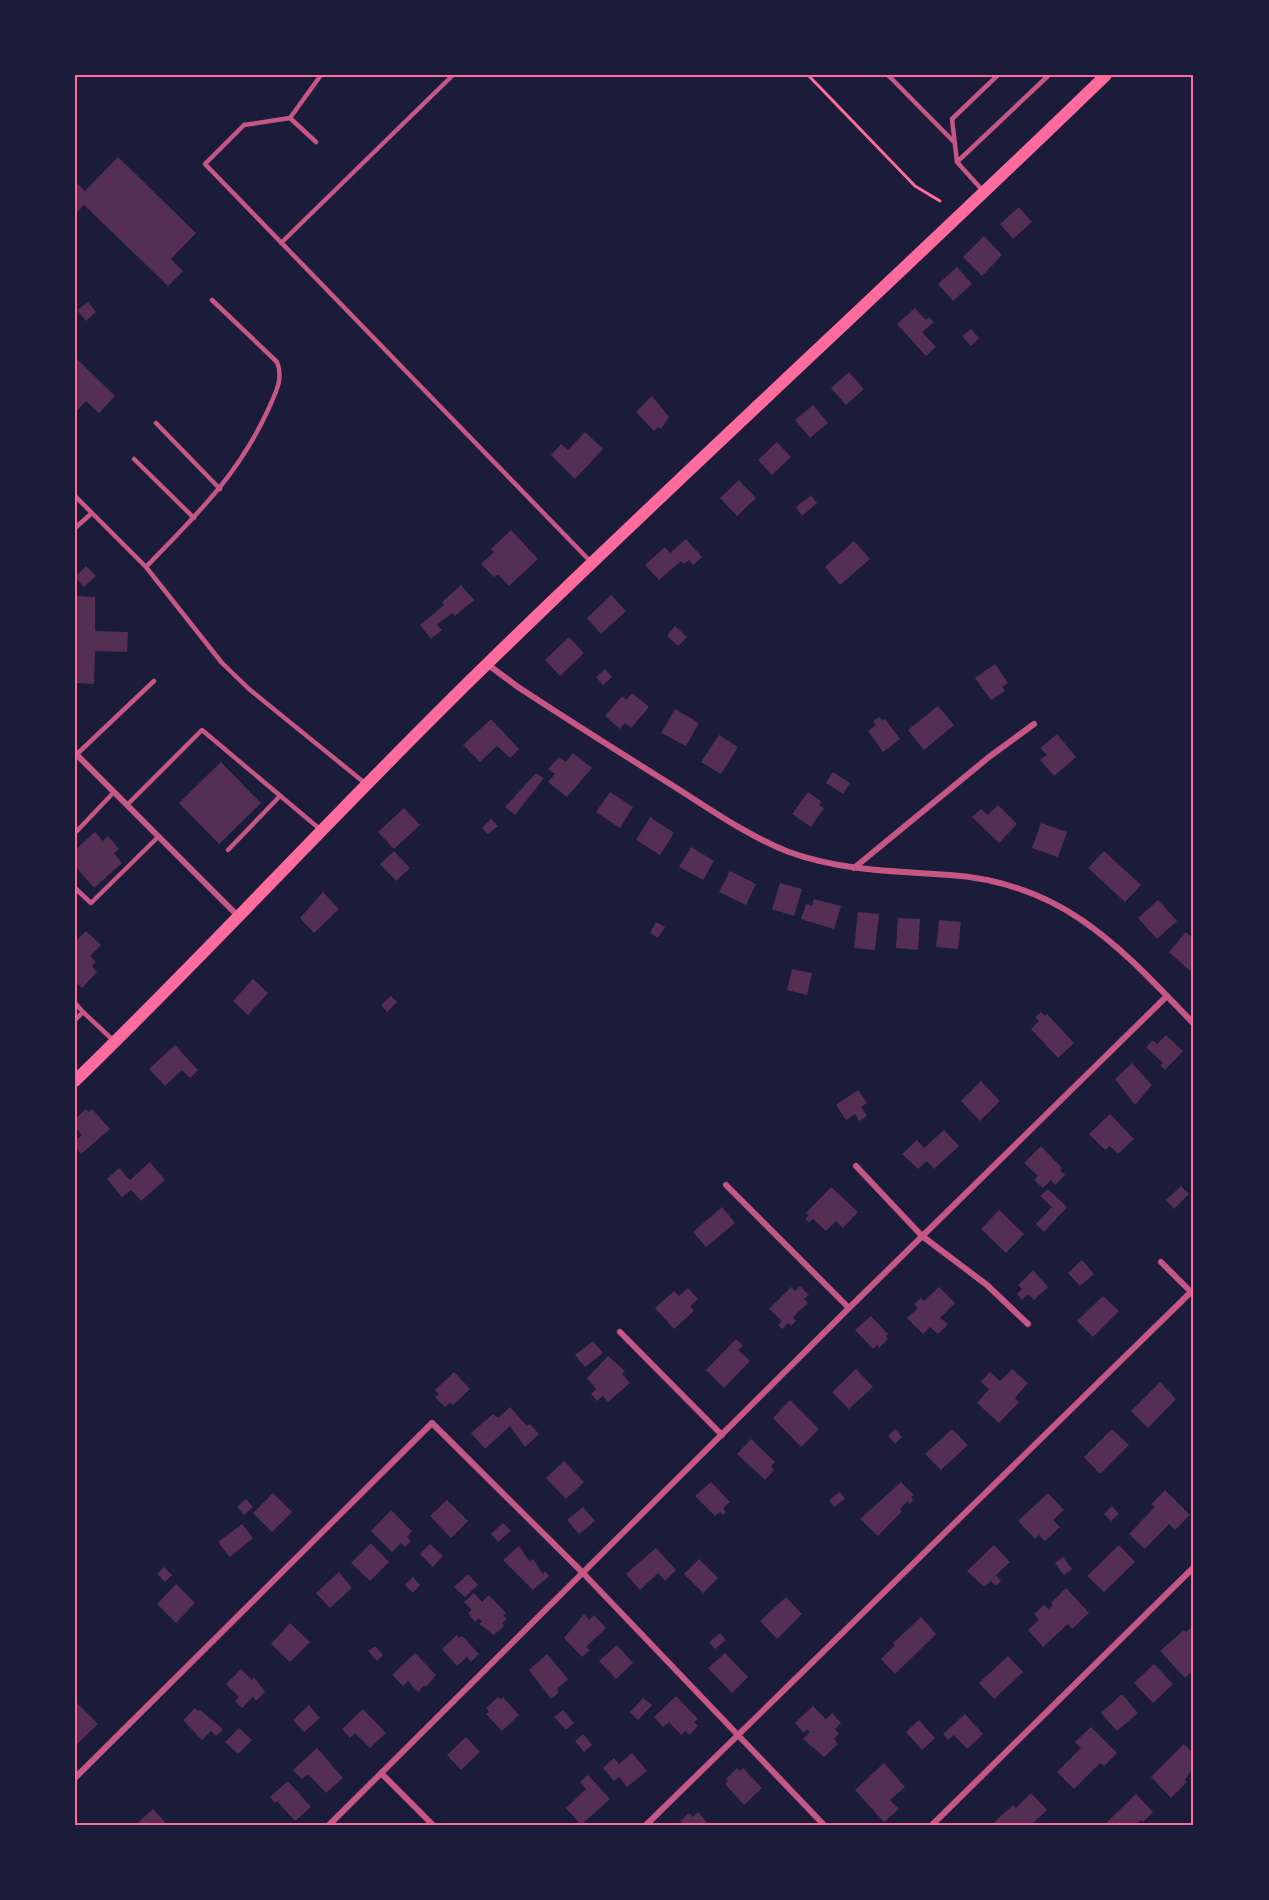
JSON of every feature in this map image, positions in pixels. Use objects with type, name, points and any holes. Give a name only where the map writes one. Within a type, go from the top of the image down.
[{"type":"main road","points":[[75,1081],[487,664],[1106,75]]},
{"type":"street","points":[[487,664],[518,687],[748,832],[806,858],[854,868],[1001,881],[1053,902],[1102,934],[1194,1024]]},
{"type":"street","points":[[854,868],[980,764],[1034,724]]},
{"type":"street","points":[[76,754],[239,917]]},
{"type":"street","points":[[329,1825],[921,1236],[1167,996]]},
{"type":"street","points":[[856,1166],[921,1236],[987,1286],[1028,1324]]},
{"type":"street","points":[[726,1185],[849,1308]]},
{"type":"street","points":[[646,1825],[738,1733],[1192,1294],[1161,1262]]},
{"type":"street","points":[[620,1332],[722,1435]]},
{"type":"street","points":[[75,1778],[432,1423],[582,1572],[824,1825]]},
{"type":"street","points":[[932,1825],[1194,1567]]},
{"type":"street","points":[[381,1773],[433,1825]]},
{"type":"lane","points":[[321,75],[290,118],[244,125],[205,164],[592,563]]},
{"type":"lane","points":[[281,243],[453,75]]},
{"type":"lane","points":[[888,75],[955,143]]},
{"type":"lane","points":[[984,193],[957,162],[952,119],[998,75]]},
{"type":"lane","points":[[957,162],[1049,75]]},
{"type":"lane","points":[[290,118],[316,142]]},
{"type":"lane","points":[[146,567],[220,489],[256,436],[279,386],[281,372],[278,362],[212,300]]},
{"type":"lane","points":[[156,423],[220,489]]},
{"type":"lane","points":[[134,459],[194,518]]},
{"type":"lane","points":[[75,496],[146,567],[222,663],[249,689],[366,784]]},
{"type":"lane","points":[[75,528],[92,513]]},
{"type":"lane","points":[[76,754],[154,681]]},
{"type":"lane","points":[[127,805],[202,730],[321,830]]},
{"type":"lane","points":[[75,834],[114,792]]},
{"type":"lane","points":[[228,850],[280,796]]},
{"type":"lane","points":[[75,888],[91,903],[158,837]]},
{"type":"lane","points":[[75,1003],[115,1041]]},
{"type":"lane","points":[[75,1020],[83,1012]]},
{"type":"path","points":[[808,75],[915,186],[940,201]]},
{"type":"building","points":[[118,157],[196,233],[171,259],[183,271],[168,286],[84,205],[75,214],[75,181],[85,191]]},
{"type":"building","points":[[1019,207],[1032,222],[1013,239],[1000,224]]},
{"type":"building","points":[[984,236],[1002,255],[982,276],[963,257]]},
{"type":"building","points":[[957,267],[972,284],[953,301],[938,284]]},
{"type":"building","points":[[88,302],[96,312],[86,321],[77,310]]},
{"type":"building","points":[[915,308],[926,320],[929,317],[934,322],[922,332],[936,347],[926,356],[897,324]]},
{"type":"building","points":[[971,329],[979,338],[971,346],[962,336]]},
{"type":"building","points":[[75,357],[115,396],[99,413],[86,401],[75,413]]},
{"type":"building","points":[[849,372],[864,389],[846,405],[831,388]]},
{"type":"building","points":[[652,396],[669,417],[661,429],[658,427],[654,431],[636,412]]},
{"type":"building","points":[[813,405],[828,423],[810,438],[795,420]]},
{"type":"building","points":[[585,432],[603,449],[575,479],[551,455],[561,444],[568,450]]},
{"type":"building","points":[[777,442],[791,457],[772,475],[758,460]]},
{"type":"building","points":[[739,480],[756,498],[737,516],[720,498]]},
{"type":"building","points":[[811,495],[817,503],[802,516],[796,507]]},
{"type":"building","points":[[511,530],[538,559],[509,586],[498,574],[494,577],[481,564],[494,552],[491,549]]},
{"type":"building","points":[[686,539],[702,557],[693,565],[689,560],[684,564],[681,561],[659,580],[645,565],[665,547],[670,553]]},
{"type":"building","points":[[854,541],[870,559],[840,585],[825,567]]},
{"type":"building","points":[[86,566],[96,576],[84,587],[75,577]]},
{"type":"building","points":[[461,585],[474,600],[455,616],[452,613],[437,625],[442,630],[431,639],[420,625],[444,605],[442,602]]},
{"type":"building","points":[[611,595],[626,611],[601,634],[587,618]]},
{"type":"building","points":[[75,596],[95,597],[95,631],[128,632],[127,652],[95,651],[94,684],[75,683]]},
{"type":"building","points":[[675,626],[687,637],[678,646],[667,636]]},
{"type":"building","points":[[569,637],[584,653],[560,676],[545,660]]},
{"type":"building","points":[[995,664],[1008,683],[1002,687],[1005,691],[991,700],[975,678]]},
{"type":"building","points":[[605,669],[612,677],[603,685],[596,677]]},
{"type":"building","points":[[632,693],[649,707],[631,728],[625,723],[620,729],[605,716],[622,696],[626,700]]},
{"type":"building","points":[[938,706],[954,725],[924,750],[908,730]]},
{"type":"building","points":[[675,709],[699,723],[686,746],[661,733]]},
{"type":"building","points":[[879,717],[882,720],[885,719],[900,739],[883,752],[868,731],[876,725],[873,721]]},
{"type":"building","points":[[491,719],[519,749],[510,758],[497,746],[480,762],[463,745]]},
{"type":"building","points":[[1057,734],[1076,757],[1054,776],[1040,760],[1047,755],[1040,748]]},
{"type":"building","points":[[719,735],[738,747],[721,774],[701,762]]},
{"type":"building","points":[[573,753],[592,768],[567,797],[548,782],[555,774],[548,769],[559,757],[566,762]]},
{"type":"building","points":[[221,762],[261,803],[219,844],[179,803]]},
{"type":"building","points":[[833,772],[850,783],[843,794],[826,783]]},
{"type":"building","points":[[536,773],[544,778],[515,815],[505,807]]},
{"type":"building","points":[[610,792],[633,807],[620,828],[596,812]]},
{"type":"building","points":[[808,792],[822,802],[819,805],[824,808],[811,827],[792,814]]},
{"type":"building","points":[[998,805],[1017,824],[999,843],[972,817],[981,809],[988,815]]},
{"type":"building","points":[[404,808],[420,825],[394,849],[378,832]]},
{"type":"building","points":[[650,817],[674,833],[660,855],[636,840]]},
{"type":"building","points":[[491,819],[498,826],[488,834],[482,828]]},
{"type":"building","points":[[1041,823],[1067,832],[1058,857],[1032,848]]},
{"type":"building","points":[[95,832],[103,841],[108,836],[119,849],[114,853],[122,863],[94,888],[75,866],[75,850]]},
{"type":"building","points":[[691,847],[714,861],[703,880],[679,867]]},
{"type":"building","points":[[394,851],[410,868],[396,881],[380,864]]},
{"type":"building","points":[[1104,851],[1141,885],[1125,902],[1088,868]]},
{"type":"building","points":[[730,871],[756,884],[746,905],[719,892]]},
{"type":"building","points":[[780,883],[802,889],[794,916],[772,909]]},
{"type":"building","points":[[323,892],[339,909],[314,933],[300,918]]},
{"type":"building","points":[[814,899],[841,906],[834,929],[801,919],[806,904],[812,906]]},
{"type":"building","points":[[1158,900],[1177,921],[1157,939],[1138,918]]},
{"type":"building","points":[[858,912],[879,914],[875,950],[854,948]]},
{"type":"building","points":[[898,918],[920,919],[918,950],[896,948]]},
{"type":"building","points":[[939,920],[961,922],[958,949],[936,947]]},
{"type":"building","points":[[656,922],[665,927],[658,938],[650,933]]},
{"type":"building","points":[[86,931],[101,945],[90,956],[96,962],[92,966],[97,972],[82,988],[75,981],[75,942]]},
{"type":"building","points":[[1186,932],[1194,939],[1194,967],[1190,971],[1169,952]]},
{"type":"building","points":[[792,969],[812,973],[807,995],[787,990]]},
{"type":"building","points":[[253,979],[268,993],[248,1015],[233,1001]]},
{"type":"building","points":[[391,996],[397,1002],[387,1012],[381,1005]]},
{"type":"building","points":[[1041,1012],[1045,1016],[1047,1014],[1074,1043],[1058,1058],[1031,1029],[1039,1021],[1035,1017]]},
{"type":"building","points":[[1166,1035],[1183,1051],[1165,1070],[1160,1065],[1163,1063],[1146,1047],[1153,1040],[1157,1044]]},
{"type":"building","points":[[175,1045],[198,1070],[190,1078],[182,1070],[165,1086],[149,1069]]},
{"type":"building","points":[[1132,1063],[1152,1085],[1135,1105],[1115,1079]]},
{"type":"building","points":[[981,1081],[1000,1101],[980,1121],[961,1101]]},
{"type":"building","points":[[858,1090],[867,1103],[861,1107],[867,1116],[859,1121],[855,1114],[846,1120],[836,1105]]},
{"type":"building","points":[[86,1109],[89,1112],[92,1109],[110,1129],[81,1154],[75,1147],[75,1141],[82,1135],[75,1127],[75,1119]]},
{"type":"building","points":[[1110,1114],[1134,1139],[1118,1154],[1110,1146],[1105,1150],[1089,1134]]},
{"type":"building","points":[[944,1130],[959,1146],[934,1169],[927,1161],[918,1169],[902,1154],[917,1140],[924,1148]]},
{"type":"building","points":[[1041,1146],[1062,1168],[1060,1170],[1065,1175],[1055,1185],[1051,1180],[1043,1188],[1034,1180],[1038,1176],[1024,1163]]},
{"type":"building","points":[[150,1162],[165,1180],[141,1201],[131,1190],[122,1197],[107,1179],[119,1168],[130,1180]]},
{"type":"building","points":[[1181,1186],[1189,1194],[1174,1209],[1166,1200]]},
{"type":"building","points":[[831,1187],[858,1212],[843,1228],[836,1221],[826,1231],[813,1219],[809,1222],[805,1219],[809,1215],[806,1213]]},
{"type":"building","points":[[1048,1189],[1067,1207],[1044,1232],[1036,1224],[1052,1207],[1040,1196]]},
{"type":"building","points":[[722,1207],[735,1223],[706,1247],[693,1232]]},
{"type":"building","points":[[999,1210],[1024,1234],[1006,1253],[981,1229]]},
{"type":"building","points":[[1082,1260],[1094,1274],[1080,1286],[1068,1273]]},
{"type":"building","points":[[1033,1270],[1048,1287],[1034,1300],[1028,1294],[1022,1300],[1017,1294],[1022,1289],[1018,1285]]},
{"type":"building","points":[[800,1286],[809,1295],[804,1299],[808,1303],[793,1317],[796,1321],[791,1326],[788,1323],[782,1329],[778,1325],[782,1321],[769,1309],[791,1287],[795,1291]]},
{"type":"building","points":[[939,1287],[955,1303],[940,1318],[948,1324],[938,1334],[930,1327],[923,1334],[907,1318],[918,1308],[914,1304],[921,1298],[924,1301]]},
{"type":"building","points":[[688,1288],[698,1299],[690,1306],[694,1311],[674,1329],[655,1308],[674,1291],[679,1296]]},
{"type":"building","points":[[1103,1296],[1119,1311],[1093,1337],[1077,1321]]},
{"type":"building","points":[[871,1316],[888,1334],[886,1336],[888,1339],[879,1348],[877,1345],[873,1349],[855,1330]]},
{"type":"building","points":[[736,1339],[743,1346],[738,1350],[750,1361],[724,1388],[706,1370]]},
{"type":"building","points":[[593,1341],[603,1353],[585,1367],[575,1355]]},
{"type":"building","points":[[608,1356],[625,1371],[622,1374],[630,1383],[608,1402],[603,1396],[597,1401],[591,1394],[596,1389],[587,1378]]},
{"type":"building","points":[[856,1369],[873,1387],[849,1409],[832,1392]]},
{"type":"building","points":[[1012,1369],[1028,1383],[1015,1398],[1019,1402],[999,1423],[977,1403],[989,1389],[981,1382],[990,1372],[1000,1381]]},
{"type":"building","points":[[454,1372],[470,1389],[453,1405],[450,1403],[445,1407],[435,1397],[439,1394],[435,1390]]},
{"type":"building","points":[[1160,1382],[1176,1399],[1148,1428],[1131,1411]]},
{"type":"building","points":[[790,1400],[819,1429],[801,1447],[773,1418]]},
{"type":"building","points":[[510,1407],[527,1426],[530,1424],[539,1434],[525,1447],[510,1426],[485,1449],[471,1433],[493,1414],[498,1418]]},
{"type":"building","points":[[895,1429],[902,1437],[895,1444],[888,1436]]},
{"type":"building","points":[[952,1429],[968,1445],[941,1470],[925,1454]]},
{"type":"building","points":[[1112,1429],[1129,1445],[1100,1474],[1084,1457]]},
{"type":"building","points":[[751,1439],[775,1462],[771,1466],[774,1470],[765,1480],[737,1454]]},
{"type":"building","points":[[564,1461],[584,1482],[566,1499],[546,1478]]},
{"type":"building","points":[[711,1482],[730,1502],[723,1508],[726,1512],[723,1515],[720,1512],[715,1516],[695,1496]]},
{"type":"building","points":[[901,1482],[914,1495],[911,1497],[913,1500],[910,1504],[908,1501],[900,1509],[902,1511],[878,1536],[860,1519]]},
{"type":"building","points":[[1165,1490],[1190,1515],[1175,1530],[1169,1524],[1145,1549],[1129,1534],[1155,1507],[1151,1504]]},
{"type":"building","points":[[840,1492],[845,1499],[834,1507],[829,1500]]},
{"type":"building","points":[[273,1493],[292,1512],[272,1532],[253,1513]]},
{"type":"building","points":[[1048,1493],[1064,1510],[1053,1520],[1060,1527],[1045,1541],[1039,1535],[1035,1539],[1018,1521]]},
{"type":"building","points":[[246,1499],[253,1507],[244,1515],[237,1507]]},
{"type":"building","points":[[447,1500],[468,1521],[451,1538],[430,1516]]},
{"type":"building","points":[[1112,1506],[1119,1514],[1111,1521],[1104,1514]]},
{"type":"building","points":[[583,1507],[595,1521],[579,1534],[567,1520]]},
{"type":"building","points":[[391,1510],[412,1531],[407,1537],[411,1541],[405,1547],[401,1543],[392,1552],[371,1531]]},
{"type":"building","points":[[503,1523],[511,1531],[498,1542],[491,1534]]},
{"type":"building","points":[[242,1524],[253,1538],[230,1557],[218,1542]]},
{"type":"building","points":[[371,1543],[389,1562],[370,1581],[351,1563]]},
{"type":"building","points":[[430,1544],[443,1556],[433,1567],[420,1554]]},
{"type":"building","points":[[994,1545],[1010,1562],[996,1575],[1001,1581],[996,1586],[991,1581],[984,1587],[967,1571]]},
{"type":"building","points":[[1119,1545],[1135,1562],[1104,1592],[1087,1576]]},
{"type":"building","points":[[519,1546],[530,1562],[533,1559],[543,1574],[545,1571],[549,1576],[533,1590],[503,1560]]},
{"type":"building","points":[[656,1548],[676,1570],[665,1581],[658,1573],[640,1590],[626,1574]]},
{"type":"building","points":[[1063,1557],[1072,1569],[1064,1575],[1055,1563]]},
{"type":"building","points":[[699,1559],[718,1578],[703,1593],[684,1574]]},
{"type":"building","points":[[164,1567],[172,1575],[165,1582],[157,1574]]},
{"type":"building","points":[[339,1572],[352,1588],[330,1608],[316,1593]]},
{"type":"building","points":[[468,1574],[478,1585],[465,1597],[454,1587]]},
{"type":"building","points":[[413,1577],[420,1585],[413,1593],[405,1585]]},
{"type":"building","points":[[176,1584],[195,1603],[176,1623],[157,1604]]},
{"type":"building","points":[[1066,1588],[1089,1613],[1072,1629],[1068,1624],[1043,1647],[1028,1630],[1039,1620],[1034,1614],[1044,1605],[1049,1609],[1053,1605],[1051,1603]]},
{"type":"building","points":[[474,1593],[482,1602],[489,1595],[506,1613],[503,1615],[507,1619],[502,1623],[504,1626],[494,1635],[479,1624],[482,1622],[479,1618],[475,1622],[468,1613],[472,1610],[464,1602]]},
{"type":"building","points":[[786,1597],[802,1614],[777,1639],[760,1621]]},
{"type":"building","points":[[584,1614],[589,1620],[594,1615],[606,1628],[586,1647],[590,1650],[582,1657],[564,1638]]},
{"type":"building","points":[[921,1617],[936,1634],[895,1674],[881,1659],[895,1645],[893,1643]]},
{"type":"building","points":[[290,1623],[310,1642],[290,1662],[271,1644]]},
{"type":"building","points":[[1194,1625],[1194,1669],[1185,1678],[1160,1651],[1184,1630],[1186,1632]]},
{"type":"building","points":[[720,1633],[726,1640],[715,1649],[709,1642]]},
{"type":"building","points":[[457,1635],[459,1638],[462,1636],[479,1654],[471,1662],[467,1657],[457,1666],[442,1649]]},
{"type":"building","points":[[617,1645],[633,1663],[616,1679],[599,1661]]},
{"type":"building","points":[[375,1646],[383,1655],[377,1661],[368,1651]]},
{"type":"building","points":[[415,1653],[436,1675],[426,1687],[424,1685],[418,1692],[408,1681],[403,1686],[392,1675]]},
{"type":"building","points":[[725,1653],[748,1677],[732,1693],[708,1668]]},
{"type":"building","points":[[547,1654],[568,1679],[557,1689],[559,1692],[551,1699],[529,1670]]},
{"type":"building","points":[[1008,1656],[1023,1672],[994,1699],[979,1683]]},
{"type":"building","points":[[1154,1664],[1173,1684],[1153,1703],[1134,1683]]},
{"type":"building","points":[[241,1669],[252,1680],[254,1677],[265,1692],[256,1701],[253,1697],[242,1708],[235,1701],[239,1697],[226,1684]]},
{"type":"building","points":[[1122,1694],[1138,1713],[1117,1731],[1101,1713]]},
{"type":"building","points":[[676,1696],[698,1719],[694,1722],[698,1726],[689,1735],[686,1731],[681,1735],[669,1722],[663,1727],[654,1717]]},
{"type":"building","points":[[498,1697],[501,1699],[503,1697],[519,1715],[502,1731],[486,1714],[489,1712],[486,1708]]},
{"type":"building","points":[[643,1698],[652,1705],[638,1720],[630,1712]]},
{"type":"building","points":[[75,1701],[98,1724],[75,1746]]},
{"type":"building","points":[[309,1705],[320,1718],[304,1732],[293,1720]]},
{"type":"building","points":[[813,1706],[826,1719],[832,1713],[841,1723],[835,1729],[839,1734],[834,1739],[838,1744],[824,1757],[803,1739],[810,1732],[807,1729],[804,1733],[795,1723]]},
{"type":"building","points":[[195,1708],[223,1729],[216,1736],[211,1731],[202,1740],[183,1720]]},
{"type":"building","points":[[363,1709],[386,1733],[370,1748],[355,1733],[350,1738],[342,1729]]},
{"type":"building","points":[[563,1710],[574,1723],[566,1730],[554,1717]]},
{"type":"building","points":[[965,1714],[983,1734],[967,1749],[954,1735],[948,1740],[943,1734]]},
{"type":"building","points":[[919,1720],[935,1738],[922,1750],[906,1732]]},
{"type":"building","points":[[1091,1727],[1117,1753],[1104,1766],[1100,1763],[1074,1789],[1057,1772],[1081,1748],[1075,1742]]},
{"type":"building","points":[[239,1728],[252,1740],[238,1754],[225,1742]]},
{"type":"building","points":[[583,1734],[592,1745],[584,1752],[575,1741]]},
{"type":"building","points":[[466,1737],[480,1752],[461,1770],[447,1755]]},
{"type":"building","points":[[1184,1744],[1194,1754],[1194,1766],[1185,1780],[1187,1782],[1171,1798],[1151,1777]]},
{"type":"building","points":[[317,1748],[343,1778],[326,1793],[308,1774],[302,1779],[293,1770]]},
{"type":"building","points":[[632,1753],[647,1771],[627,1787],[619,1777],[614,1781],[603,1768],[614,1758],[619,1764]]},
{"type":"building","points":[[884,1763],[905,1787],[890,1800],[899,1809],[884,1822],[855,1790]]},
{"type":"building","points":[[737,1768],[740,1771],[743,1768],[762,1788],[744,1805],[725,1784],[728,1781],[726,1779]]},
{"type":"building","points":[[588,1775],[610,1799],[581,1825],[566,1808],[586,1789],[580,1782]]},
{"type":"building","points":[[288,1781],[311,1807],[295,1821],[277,1801],[275,1803],[270,1797]]},
{"type":"building","points":[[1031,1793],[1047,1810],[1031,1825],[991,1825],[1013,1805],[1016,1808]]},
{"type":"building","points":[[1136,1794],[1153,1812],[1143,1822],[1141,1820],[1136,1825],[1104,1825]]},
{"type":"building","points":[[153,1809],[168,1825],[135,1825]]},
{"type":"building","points":[[698,1812],[709,1825],[684,1825],[680,1821],[689,1813],[693,1817]]}]
